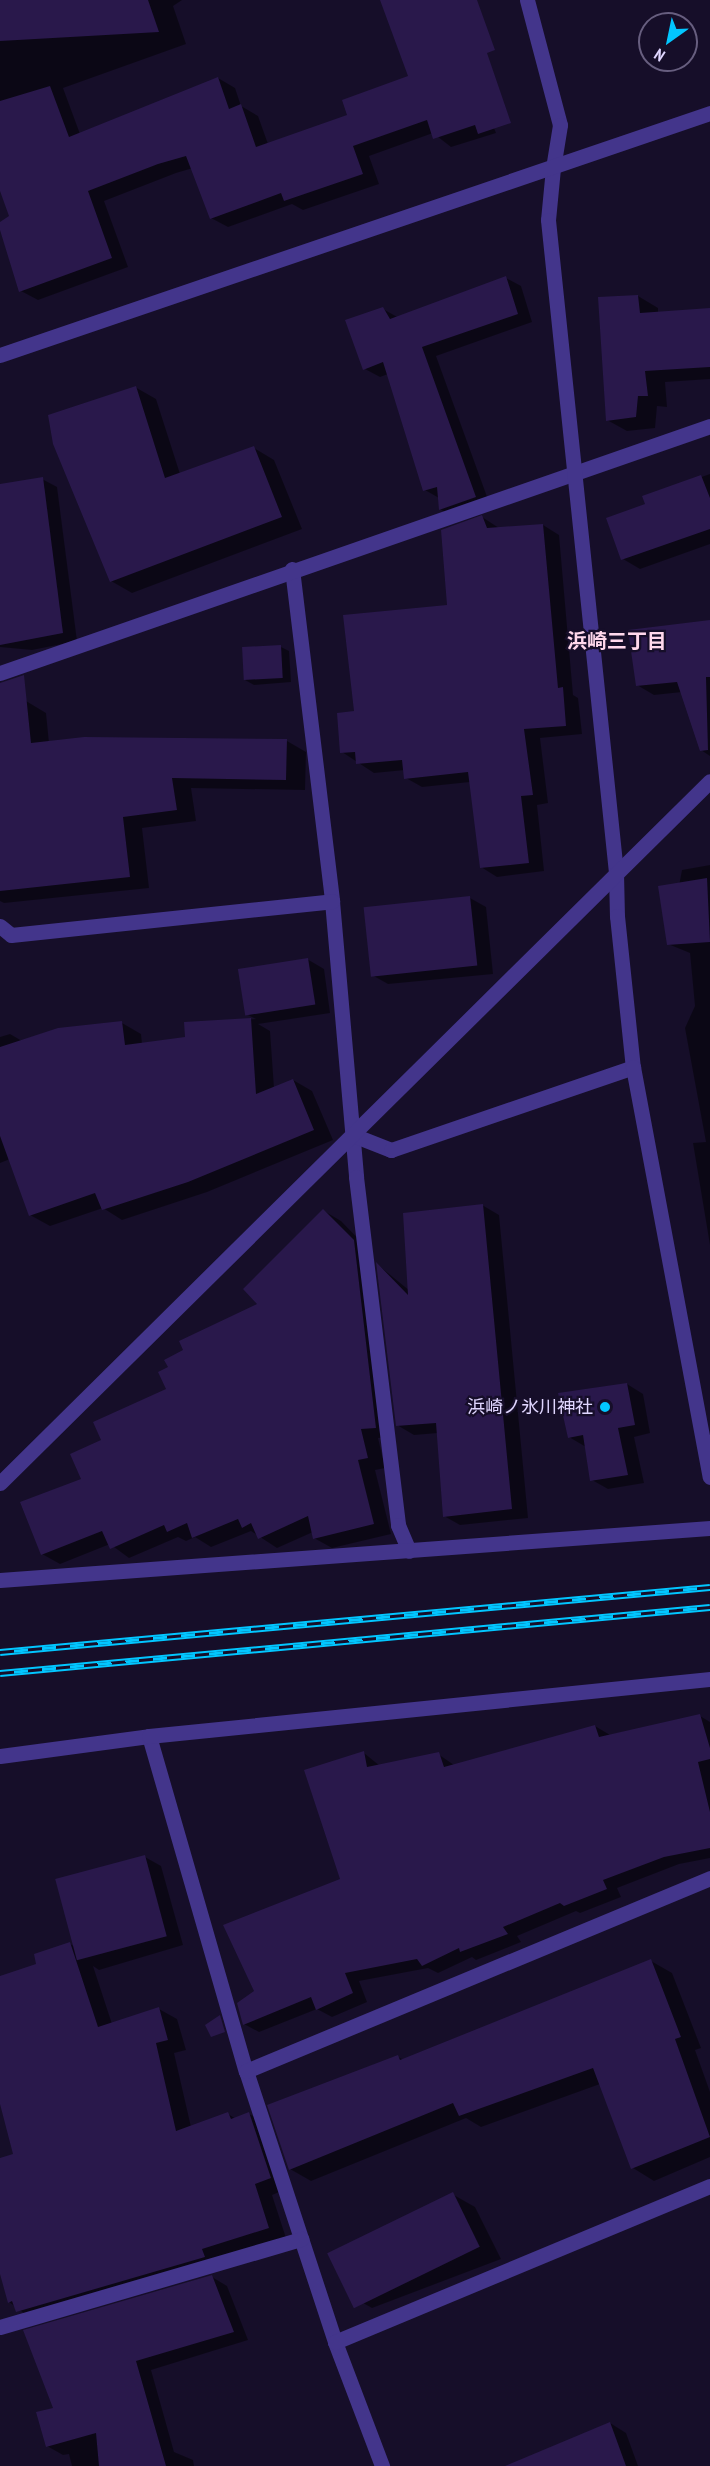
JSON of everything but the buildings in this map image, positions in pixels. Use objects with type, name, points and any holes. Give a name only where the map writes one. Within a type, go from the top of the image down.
[{"type":"street","points":[[527,0],[560,125],[548,220],[616,873],[617,916],[633,1067],[710,1477]]},
{"type":"street","points":[[0,355],[710,113]]},
{"type":"street","points":[[0,673],[292,569],[710,426]]},
{"type":"street","points":[[292,569],[332,901],[353,1135],[398,1525],[409,1551]]},
{"type":"street","points":[[0,1482],[710,781]]},
{"type":"street","points":[[0,926],[11,935],[332,901]]},
{"type":"street","points":[[353,1135],[392,1150],[633,1067]]},
{"type":"street","points":[[0,1580],[710,1528]]},
{"type":"street","points":[[0,1756],[148,1736],[710,1679]]},
{"type":"street","points":[[148,1736],[246,2071],[335,2342],[382,2466]]},
{"type":"street","points":[[246,2071],[710,1878]]},
{"type":"street","points":[[335,2342],[710,2186]]},
{"type":"street","points":[[0,2327],[302,2239]]},
{"type":"railway","points":[[0,1652],[710,1587]]},
{"type":"railway","points":[[0,1673],[710,1607]]},
{"type":"place","name":"浜崎ノ氷川神社","points":[[605,1407]]},
{"type":"district","name":"浜崎三丁目","points":[[617,641]]}]
